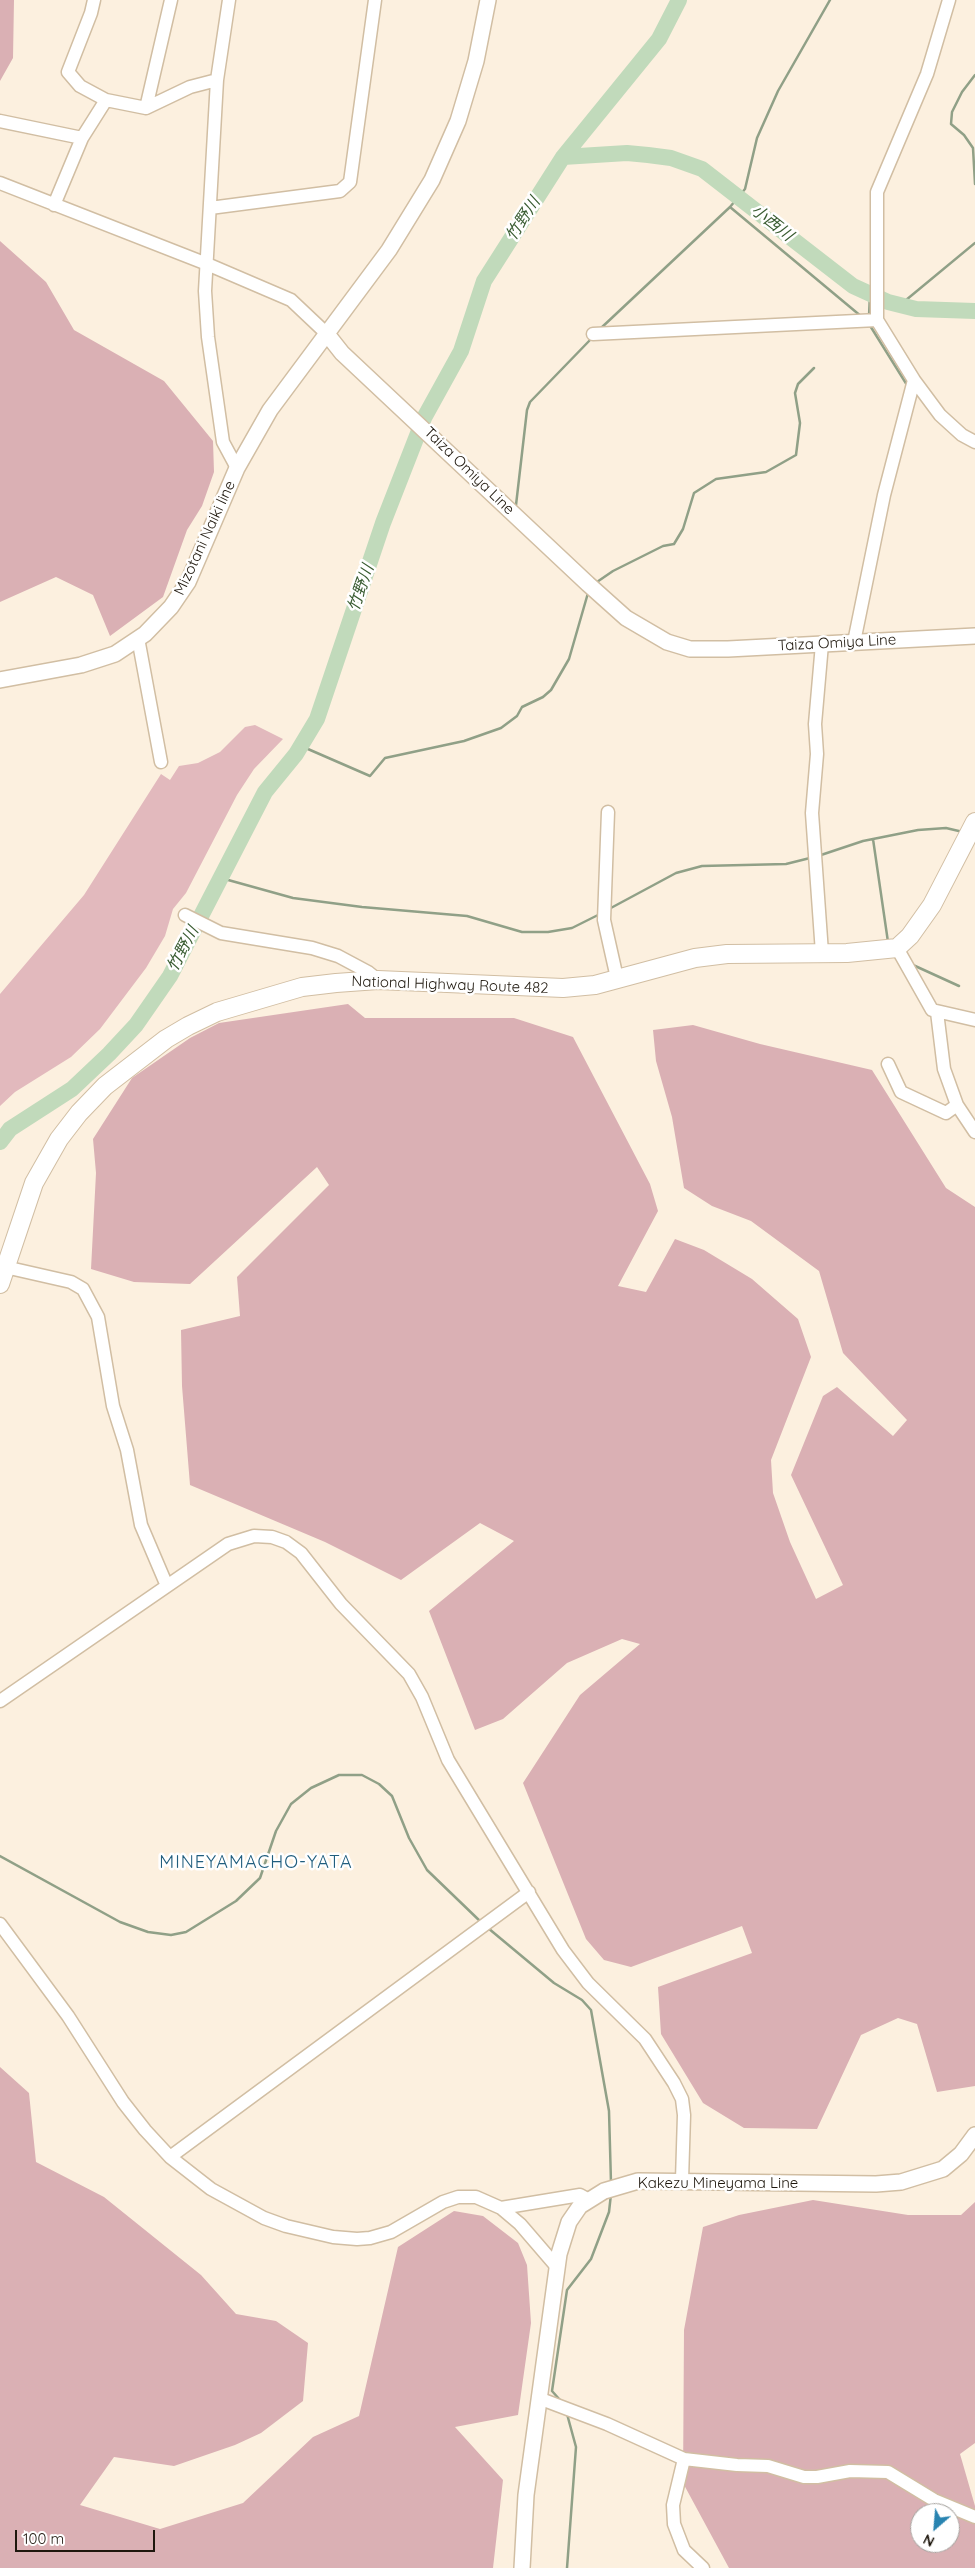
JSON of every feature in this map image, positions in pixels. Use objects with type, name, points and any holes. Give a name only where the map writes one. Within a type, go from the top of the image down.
[{"type":"highway","points":[[897,948],[910,936],[932,905],[974,826]]},
{"type":"highway","name":"National Highway Route 482","points":[[0,1284],[34,1183],[59,1139],[79,1112],[105,1086],[152,1049],[188,1026],[217,1012],[302,987],[378,980],[563,988],[595,985],[695,958],[726,954],[885,951],[897,948]]},
{"type":"main road","points":[[327,334],[399,235],[432,180],[460,114],[476,61],[488,0]]},
{"type":"main road","name":"Taiza Omiya Line","points":[[327,334],[342,353],[626,618],[666,642],[690,650],[975,636]]},
{"type":"main road","name":"Mizotani Naiki line","points":[[0,680],[81,665],[115,654],[138,638],[171,607],[188,582],[237,468],[270,410],[327,334]]},
{"type":"main road","name":"Kakezu Mineyama Line","points":[[522,2568],[526,2495],[541,2399],[558,2267],[563,2236],[569,2222],[580,2206],[604,2191],[619,2185],[638,2181],[682,2180],[876,2184],[901,2182],[943,2169],[961,2154],[975,2135]]},
{"type":"street","points":[[94,0],[91,13],[68,72],[80,86],[106,100],[146,108],[190,87],[216,80]]},
{"type":"street","points":[[146,108],[171,0]]},
{"type":"street","points":[[229,0],[216,80],[207,264],[208,338],[222,442],[237,468]]},
{"type":"street","points":[[210,208],[340,191],[350,182],[375,0]]},
{"type":"street","points":[[949,0],[926,74],[877,192],[877,320],[914,380],[940,415],[962,435],[975,442]]},
{"type":"street","points":[[54,205],[82,138],[106,100]]},
{"type":"street","points":[[0,121],[82,138]]},
{"type":"street","points":[[0,183],[207,264],[291,300],[327,334]]},
{"type":"street","points":[[593,334],[877,320]]},
{"type":"street","points":[[854,642],[882,504],[914,380]]},
{"type":"street","points":[[138,638],[160,762]]},
{"type":"street","points":[[822,644],[815,724],[817,754],[812,813],[822,953]]},
{"type":"street","points":[[608,812],[604,920],[618,978]]},
{"type":"street","points":[[185,914],[221,934],[312,948],[338,956],[368,972],[378,980]]},
{"type":"street","points":[[897,948],[932,1010],[975,1020]]},
{"type":"street","points":[[937,1012],[944,1069],[957,1105],[975,1132]]},
{"type":"street","points":[[888,1064],[901,1092],[946,1113],[957,1105]]},
{"type":"street","points":[[5,1267],[71,1282],[83,1289],[98,1317],[113,1406],[127,1450],[141,1525],[167,1586]]},
{"type":"street","points":[[0,1701],[167,1586],[210,1554],[246,1537],[272,1537],[286,1542],[300,1553],[341,1604],[409,1674],[422,1697],[448,1760],[563,1950],[588,1983],[645,2039],[674,2083],[682,2100],[684,2115],[682,2180]]},
{"type":"street","points":[[170,2157],[529,1892]]},
{"type":"street","points":[[0,1924],[68,2016],[123,2102],[170,2157],[211,2189],[264,2218],[303,2232],[333,2237],[370,2238],[391,2232],[443,2202],[458,2197],[476,2197],[501,2208],[520,2224],[558,2267]]},
{"type":"street","points":[[501,2208],[580,2195],[589,2200]]},
{"type":"street","points":[[541,2399],[607,2424],[684,2459],[737,2465],[768,2466],[817,2478],[850,2471],[888,2472],[934,2500],[975,2517]]},
{"type":"street","points":[[684,2459],[673,2505],[674,2524],[684,2550],[703,2568]]},
{"type":"shaded area","points":[[0,0],[14,0],[13,58],[0,81]]},
{"type":"shaded area","points":[[0,241],[46,282],[74,330],[164,381],[213,441],[214,472],[202,506],[187,530],[163,597],[110,636],[93,595],[56,577],[0,602]]},
{"type":"shaded area","points":[[255,725],[283,739],[254,769],[237,795],[186,893],[173,909],[165,936],[146,968],[100,1029],[71,1057],[15,1092],[0,1106],[0,994],[84,895],[161,774],[170,780],[179,766],[198,763],[220,752],[245,727]]},
{"type":"shaded area","points":[[348,1004],[365,1018],[514,1018],[573,1037],[650,1184],[658,1211],[618,1286],[646,1292],[675,1239],[704,1250],[752,1279],[798,1319],[811,1357],[771,1460],[773,1493],[790,1542],[816,1599],[843,1585],[791,1475],[823,1396],[837,1387],[893,1436],[907,1420],[843,1353],[819,1271],[751,1221],[712,1206],[684,1188],[672,1117],[656,1061],[653,1030],[693,1025],[760,1044],[872,1070],[946,1188],[975,1207],[975,2086],[937,2092],[917,2024],[898,2018],[861,2035],[817,2129],[744,2128],[703,2103],[661,2034],[658,1987],[752,1953],[742,1926],[631,1967],[604,1960],[586,1939],[523,1783],[580,1695],[640,1644],[622,1639],[567,1663],[503,1719],[475,1730],[429,1611],[514,1541],[480,1523],[401,1580],[325,1542],[190,1485],[182,1386],[181,1330],[240,1316],[237,1277],[329,1185],[317,1167],[190,1284],[134,1282],[91,1269],[96,1173],[93,1139],[132,1078],[190,1038],[219,1023]]},
{"type":"shaded area","points":[[0,2067],[29,2093],[36,2162],[104,2197],[201,2275],[236,2314],[276,2321],[308,2343],[303,2401],[261,2433],[235,2445],[174,2466],[114,2457],[80,2505],[160,2529],[243,2503],[313,2437],[359,2416],[398,2247],[454,2211],[483,2216],[518,2243],[527,2265],[531,2323],[518,2415],[455,2427],[503,2480],[493,2568],[0,2568]]},
{"type":"shaded area","points":[[813,2200],[908,2215],[961,2215],[975,2202],[975,2443],[960,2454],[975,2506],[975,2568],[729,2568],[683,2483],[684,2330],[703,2227],[739,2215]]},
{"type":"waterway","name":"竹野川","points":[[0,1142],[10,1129],[72,1089],[109,1054],[136,1025],[170,976],[265,792],[296,754],[317,719],[383,523],[424,418],[461,351],[484,281],[563,157],[659,39],[679,0]]},
{"type":"waterway","points":[[600,329],[730,207],[745,189],[757,138],[778,91],[830,0]]},
{"type":"waterway","points":[[975,75],[962,92],[952,112],[951,124],[964,135],[973,148],[975,184]]},
{"type":"waterway","name":"小西川","points":[[563,157],[627,153],[671,158],[702,169],[853,286],[888,302],[916,309],[975,311]]},
{"type":"waterway","points":[[730,207],[862,317]]},
{"type":"waterway","points":[[900,305],[975,243]]},
{"type":"waterway","points":[[869,316],[870,294]]},
{"type":"waterway","points":[[869,324],[907,385]]},
{"type":"waterway","points":[[516,505],[527,410],[530,402],[591,339]]},
{"type":"waterway","points":[[594,584],[613,571],[663,546],[674,544],[683,529],[694,493],[716,479],[766,472],[796,455],[800,423],[795,393],[798,384],[814,368]]},
{"type":"waterway","points":[[301,746],[370,776],[385,758],[464,741],[501,728],[517,716],[522,707],[543,697],[551,690],[569,659],[588,593]]},
{"type":"waterway","points":[[818,856],[863,841],[918,830],[946,828],[963,832]]},
{"type":"waterway","points":[[873,839],[888,942]]},
{"type":"waterway","points":[[609,909],[676,873],[702,866],[786,864],[810,858]]},
{"type":"waterway","points":[[221,878],[293,898],[362,907],[467,916],[522,932],[548,932],[572,928],[600,914]]},
{"type":"waterway","points":[[913,965],[959,986]]},
{"type":"waterway","points":[[0,1856],[120,1922],[148,1932],[171,1935],[186,1932],[236,1901],[260,1878],[276,1831],[291,1804],[311,1788],[339,1775],[362,1775],[379,1784],[392,1796],[409,1838],[427,1870],[482,1923]]},
{"type":"waterway","points":[[488,1928],[554,1983],[582,2000],[591,2010],[609,2111],[611,2183]]},
{"type":"waterway","points":[[560,2400],[552,2391],[567,2290],[591,2259],[609,2212],[611,2194]]},
{"type":"waterway","points":[[567,2414],[576,2447],[567,2568]]},
{"type":"district","name":"MINEYAMACHO-YATA","points":[[256,1863]]}]
